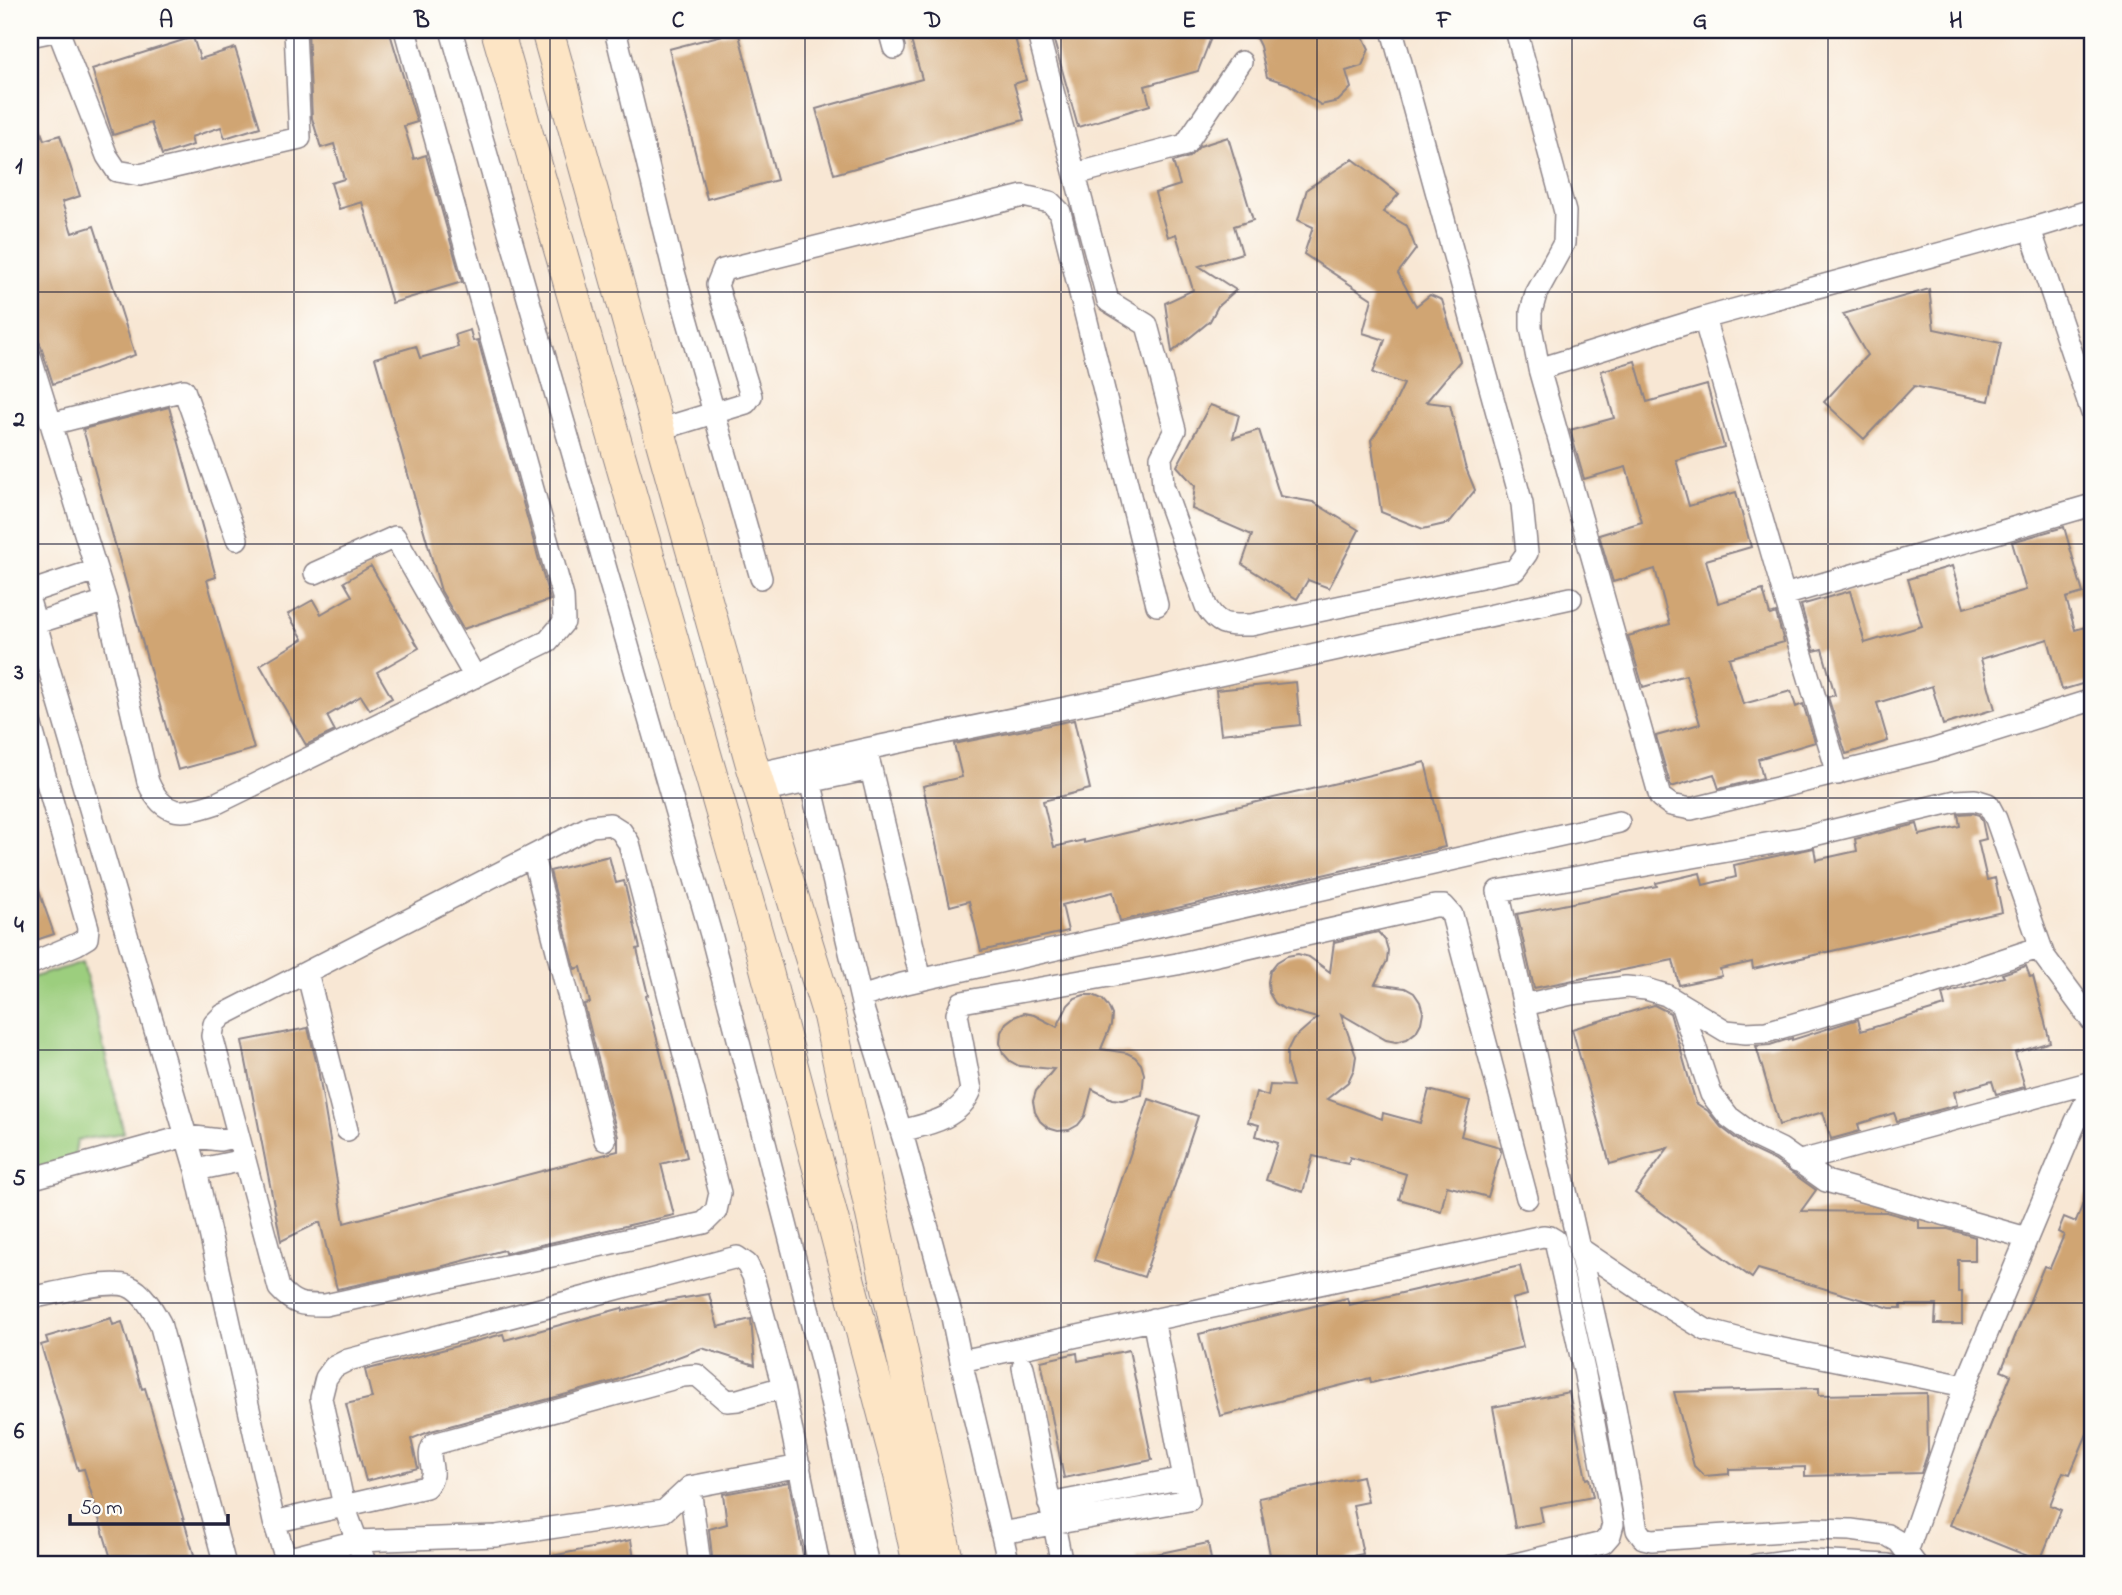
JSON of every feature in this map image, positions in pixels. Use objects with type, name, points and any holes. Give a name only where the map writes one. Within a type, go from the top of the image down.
[{"type":"street","points":[[30,36],[59,30],[107,156],[117,171],[140,175],[300,138],[295,30]]},
{"type":"street","points":[[30,356],[106,601],[148,782],[155,798],[172,810],[190,811],[217,803],[548,641],[564,622],[563,597],[405,30]]},
{"type":"street","points":[[451,30],[712,939],[823,1367],[868,1565]]},
{"type":"street","points":[[497,30],[761,949],[900,1475],[919,1565]]},
{"type":"street","points":[[547,30],[758,783],[829,1016],[948,1565]]},
{"type":"street","points":[[615,30],[674,272],[761,578]]},
{"type":"street","points":[[1037,30],[1108,301],[1147,325],[1175,430],[1161,457],[1163,486],[1206,606],[1214,619],[1227,625],[1251,625],[1515,569],[1527,553],[1522,504],[1392,30]]},
{"type":"street","points":[[1516,30],[1565,212],[1564,243],[1536,294],[1531,312],[1531,327],[1539,369],[1660,797],[1671,805],[1690,809],[1932,750],[2092,700]]},
{"type":"street","points":[[1075,173],[1185,145],[1241,62]]},
{"type":"street","points":[[658,430],[746,403],[751,396],[717,285],[723,270],[1023,196],[1050,202],[1060,212],[1157,606]]},
{"type":"street","points":[[1539,369],[1704,318],[2092,210]]},
{"type":"street","points":[[2030,229],[2092,413]]},
{"type":"street","points":[[1704,318],[1838,774]]},
{"type":"street","points":[[51,424],[184,390],[237,539]]},
{"type":"street","points":[[1784,595],[2092,505]]},
{"type":"street","points":[[315,573],[395,537],[475,677]]},
{"type":"street","points":[[30,592],[96,570]]},
{"type":"street","points":[[758,783],[1119,698],[1571,598]]},
{"type":"street","points":[[106,601],[35,638],[196,1170],[274,1522],[287,1562],[357,1541],[496,1536],[664,1511],[690,1487],[800,1466]]},
{"type":"street","points":[[30,722],[88,928],[87,938],[78,944],[30,964]]},
{"type":"street","points":[[869,759],[921,980]]},
{"type":"street","points":[[808,772],[861,997],[953,1317],[1010,1565]]},
{"type":"street","points":[[1912,1558],[1899,1542],[1888,1535],[1851,1530],[1813,1529],[1652,1539],[1643,1538],[1637,1530],[1615,1407],[1498,891],[1801,838],[1956,801],[1975,800],[1988,804],[1996,819],[2044,956],[2092,1021]]},
{"type":"street","points":[[861,997],[921,980],[1619,822]]},
{"type":"street","points":[[611,824],[621,831],[629,844],[720,1193],[716,1211],[704,1223],[326,1305],[304,1305],[290,1301],[279,1288],[212,1035],[215,1024],[223,1015],[307,972],[591,826],[611,824]]},
{"type":"street","points":[[533,856],[605,1140]]},
{"type":"street","points":[[901,1131],[943,1120],[968,1098],[971,1090],[957,1014],[961,1002],[1177,964],[1444,906],[1451,915],[1527,1198]]},
{"type":"street","points":[[1524,1005],[1571,994],[1626,987],[1646,989],[1666,995],[1726,1031],[1766,1032],[1906,992],[2041,947]]},
{"type":"street","points":[[307,972],[347,1130]]},
{"type":"street","points":[[1681,1004],[1711,1094],[1729,1117],[1756,1137],[1781,1149],[1826,1181],[2027,1238]]},
{"type":"street","points":[[1797,1162],[2092,1082]]},
{"type":"street","points":[[1912,1558],[1965,1386],[2076,1121],[2092,1090]]},
{"type":"street","points":[[30,1179],[186,1136],[220,1140],[238,1136]]},
{"type":"street","points":[[196,1170],[244,1160]]},
{"type":"street","points":[[961,1361],[1543,1236],[1550,1237],[1555,1240],[1581,1357],[1613,1524],[1610,1535],[1603,1543],[1511,1565]]},
{"type":"street","points":[[1579,1248],[1706,1330],[1763,1345],[1965,1386]]},
{"type":"street","points":[[366,1565],[344,1506],[321,1398],[326,1378],[334,1367],[348,1360],[737,1257],[747,1264],[753,1276],[783,1387],[819,1565]]},
{"type":"street","points":[[30,1298],[93,1285],[128,1286],[149,1303],[160,1323],[225,1565]]},
{"type":"street","points":[[1002,1533],[1051,1514],[1189,1500],[1153,1319]]},
{"type":"street","points":[[1023,1367],[1058,1565]]},
{"type":"street","points":[[274,1522],[426,1487],[433,1479],[429,1458],[434,1444],[683,1377],[697,1376],[727,1401],[738,1401],[783,1387]]},
{"type":"street","points":[[690,1487],[700,1565]]},
{"type":"street","points":[[1756,1565],[1794,1560],[1888,1565]]},
{"type":"green space","points":[[83,962],[124,1133],[77,1140],[73,1164],[30,1173],[31,978]]},
{"type":"building","points":[[308,30],[389,30],[417,122],[404,126],[414,159],[426,155],[462,282],[392,303],[362,202],[339,209],[331,183],[344,179],[334,144],[321,148],[312,118]]},
{"type":"building","points":[[908,30],[1013,30],[1026,80],[1014,84],[1024,120],[834,174],[816,109],[922,79]]},
{"type":"building","points":[[1051,30],[1214,30],[1198,71],[1145,86],[1150,105],[1078,127]]},
{"type":"building","points":[[1252,30],[1360,30],[1369,49],[1362,66],[1346,71],[1351,88],[1338,101],[1321,105],[1288,84],[1267,77],[1260,46]]},
{"type":"building","points":[[738,31],[777,180],[707,199],[669,49]]},
{"type":"building","points":[[193,37],[200,59],[235,48],[260,127],[225,138],[221,127],[191,137],[193,145],[162,155],[151,123],[113,135],[92,69]]},
{"type":"building","points":[[30,108],[33,108],[44,140],[60,135],[80,196],[62,202],[72,233],[94,226],[135,355],[53,384],[30,313]]},
{"type":"building","points":[[1228,137],[1253,220],[1234,226],[1242,253],[1199,266],[1236,290],[1218,306],[1210,321],[1172,352],[1165,303],[1193,290],[1176,234],[1168,237],[1155,193],[1180,185],[1173,162],[1189,157],[1200,146]]},
{"type":"building","points":[[1353,159],[1399,194],[1383,212],[1407,226],[1416,249],[1398,273],[1416,306],[1430,295],[1442,300],[1460,361],[1426,402],[1450,405],[1465,466],[1475,490],[1449,523],[1423,529],[1381,512],[1371,440],[1391,411],[1404,384],[1373,373],[1385,340],[1363,333],[1372,299],[1304,254],[1313,227],[1298,220],[1307,189]]},
{"type":"building","points":[[1929,289],[1934,329],[2001,343],[1989,401],[1914,386],[1864,439],[1824,402],[1867,355],[1843,314]]},
{"type":"building","points":[[470,330],[473,341],[478,340],[550,600],[463,629],[441,591],[375,358],[416,346],[420,358],[458,347],[455,335]]},
{"type":"building","points":[[1635,361],[1647,402],[1707,385],[1724,447],[1676,460],[1689,506],[1736,492],[1751,547],[1706,560],[1718,603],[1763,590],[1770,615],[1776,613],[1784,642],[1729,658],[1743,704],[1791,691],[1796,707],[1803,704],[1815,742],[1758,759],[1763,778],[1719,789],[1714,774],[1671,787],[1656,736],[1700,724],[1686,675],[1643,687],[1628,636],[1670,624],[1655,569],[1613,582],[1599,535],[1642,522],[1626,467],[1584,479],[1570,430],[1614,418],[1601,371]]},
{"type":"building","points":[[1210,405],[1239,415],[1233,438],[1259,430],[1280,496],[1313,502],[1359,530],[1329,588],[1308,580],[1297,599],[1242,564],[1252,535],[1192,509],[1195,486],[1177,466]]},
{"type":"building","points":[[169,407],[216,577],[207,580],[254,749],[178,770],[83,429]]},
{"type":"building","points":[[2064,527],[2083,593],[2066,598],[2075,630],[2092,625],[2092,681],[2062,690],[2048,639],[1981,659],[1995,709],[1943,725],[1932,686],[1877,703],[1888,741],[1846,754],[1828,697],[1835,695],[1822,649],[1814,651],[1801,605],[1850,591],[1865,643],[1922,626],[1908,579],[1952,566],[1964,608],[2026,590],[2012,542]]},
{"type":"building","points":[[371,566],[419,648],[377,672],[392,698],[370,710],[361,696],[327,716],[335,731],[306,745],[260,665],[303,639],[288,614],[313,600],[321,614],[352,596],[344,582]]},
{"type":"building","points":[[1296,682],[1300,725],[1221,734],[1216,690]]},
{"type":"building","points":[[1074,720],[1090,789],[1043,801],[1054,847],[1084,840],[1084,843],[1425,762],[1445,847],[1120,921],[1113,892],[1062,905],[1068,931],[981,951],[969,901],[950,906],[923,786],[962,777],[954,744]]},
{"type":"building","points":[[1958,814],[1979,815],[1982,820],[1986,839],[1978,841],[1987,880],[1995,878],[2002,912],[1753,969],[1752,962],[1720,969],[1722,976],[1679,985],[1673,960],[1534,988],[1517,914],[1657,886],[1656,883],[1700,873],[1703,885],[1736,877],[1734,865],[1814,848],[1816,860],[1857,851],[1855,839],[1917,824],[1920,835],[1960,826]]},
{"type":"building","points":[[609,856],[616,883],[624,881],[640,948],[637,949],[648,995],[646,996],[687,1157],[661,1164],[674,1215],[505,1253],[504,1250],[337,1289],[320,1222],[281,1241],[242,1041],[308,1028],[318,1069],[344,1223],[618,1151],[618,1137],[584,1004],[590,1003],[581,967],[575,969],[550,871]]},
{"type":"building","points":[[30,871],[54,934],[30,942]]},
{"type":"building","points":[[1378,932],[1385,940],[1388,950],[1387,961],[1375,984],[1405,988],[1414,993],[1423,1012],[1421,1023],[1416,1032],[1407,1039],[1396,1042],[1386,1040],[1341,1014],[1356,1056],[1354,1069],[1348,1082],[1327,1099],[1382,1119],[1383,1113],[1420,1123],[1429,1090],[1470,1101],[1461,1136],[1500,1147],[1501,1152],[1488,1197],[1447,1186],[1441,1211],[1399,1199],[1406,1174],[1350,1157],[1348,1164],[1313,1156],[1303,1192],[1266,1180],[1278,1143],[1256,1136],[1259,1125],[1248,1122],[1256,1092],[1268,1096],[1270,1085],[1293,1086],[1287,1065],[1287,1051],[1293,1039],[1317,1018],[1284,1009],[1275,1003],[1269,993],[1270,971],[1277,962],[1298,954],[1309,957],[1330,972],[1334,942]]},
{"type":"building","points":[[2026,966],[2030,977],[2033,976],[2050,1042],[2015,1053],[2025,1087],[1996,1094],[1992,1081],[1954,1092],[1957,1105],[1897,1121],[1894,1113],[1858,1124],[1860,1131],[1831,1139],[1823,1112],[1779,1125],[1756,1046],[1792,1040],[1858,1019],[1861,1031],[1945,1006],[1942,994],[2004,977],[2002,974]]},
{"type":"building","points":[[1084,995],[1102,999],[1108,1006],[1112,1015],[1111,1025],[1101,1049],[1135,1057],[1144,1074],[1142,1095],[1122,1100],[1112,1099],[1092,1089],[1085,1116],[1078,1125],[1069,1130],[1058,1131],[1048,1128],[1040,1121],[1033,1101],[1036,1091],[1054,1069],[1019,1066],[1010,1061],[1003,1053],[1001,1032],[1006,1023],[1024,1013],[1057,1027],[1068,1005],[1075,998]]},
{"type":"building","points":[[1654,1005],[1670,1013],[1696,1103],[1748,1148],[1774,1160],[1816,1190],[1801,1211],[1886,1212],[1919,1221],[1919,1229],[1948,1229],[1975,1237],[1975,1260],[1958,1260],[1962,1324],[1935,1324],[1936,1305],[1901,1305],[1901,1308],[1890,1308],[1758,1269],[1752,1278],[1635,1193],[1668,1148],[1610,1164],[1572,1029]]},
{"type":"building","points":[[1149,1099],[1198,1116],[1144,1277],[1094,1261]]},
{"type":"building","points":[[2091,1182],[2092,1422],[2070,1474],[2063,1472],[2050,1505],[2061,1510],[2040,1561],[1950,1525],[2011,1375],[2001,1371],[2044,1266],[2050,1268],[2064,1235],[2058,1232],[2064,1217],[2076,1222]]},
{"type":"building","points":[[1520,1266],[1527,1295],[1512,1299],[1523,1347],[1371,1383],[1370,1378],[1220,1416],[1199,1334],[1347,1298],[1349,1305]]},
{"type":"building","points":[[709,1294],[718,1327],[751,1319],[755,1365],[702,1348],[611,1382],[431,1431],[411,1439],[418,1468],[366,1481],[346,1404],[372,1398],[365,1370],[503,1334],[505,1340],[622,1308],[623,1311]]},
{"type":"building","points":[[111,1318],[113,1325],[122,1322],[142,1389],[145,1388],[197,1565],[113,1565],[84,1469],[78,1470],[41,1345],[48,1343],[46,1337]]},
{"type":"building","points":[[1129,1350],[1152,1460],[1064,1478],[1041,1361],[1077,1353],[1078,1361]]},
{"type":"building","points":[[1819,1388],[1819,1395],[1927,1393],[1928,1452],[1921,1473],[1805,1476],[1805,1467],[1729,1469],[1729,1474],[1704,1476],[1694,1466],[1674,1392]]},
{"type":"building","points":[[1569,1392],[1586,1479],[1589,1478],[1593,1497],[1540,1507],[1543,1522],[1515,1527],[1493,1407]]},
{"type":"building","points":[[1362,1476],[1368,1502],[1353,1505],[1363,1554],[1309,1565],[1272,1565],[1259,1498]]},
{"type":"building","points":[[789,1482],[805,1565],[713,1565],[709,1529],[727,1524],[723,1494]]},
{"type":"building","points":[[631,1540],[635,1565],[548,1565],[547,1557]]},
{"type":"building","points":[[1208,1543],[1212,1565],[1137,1565],[1137,1558]]}]
